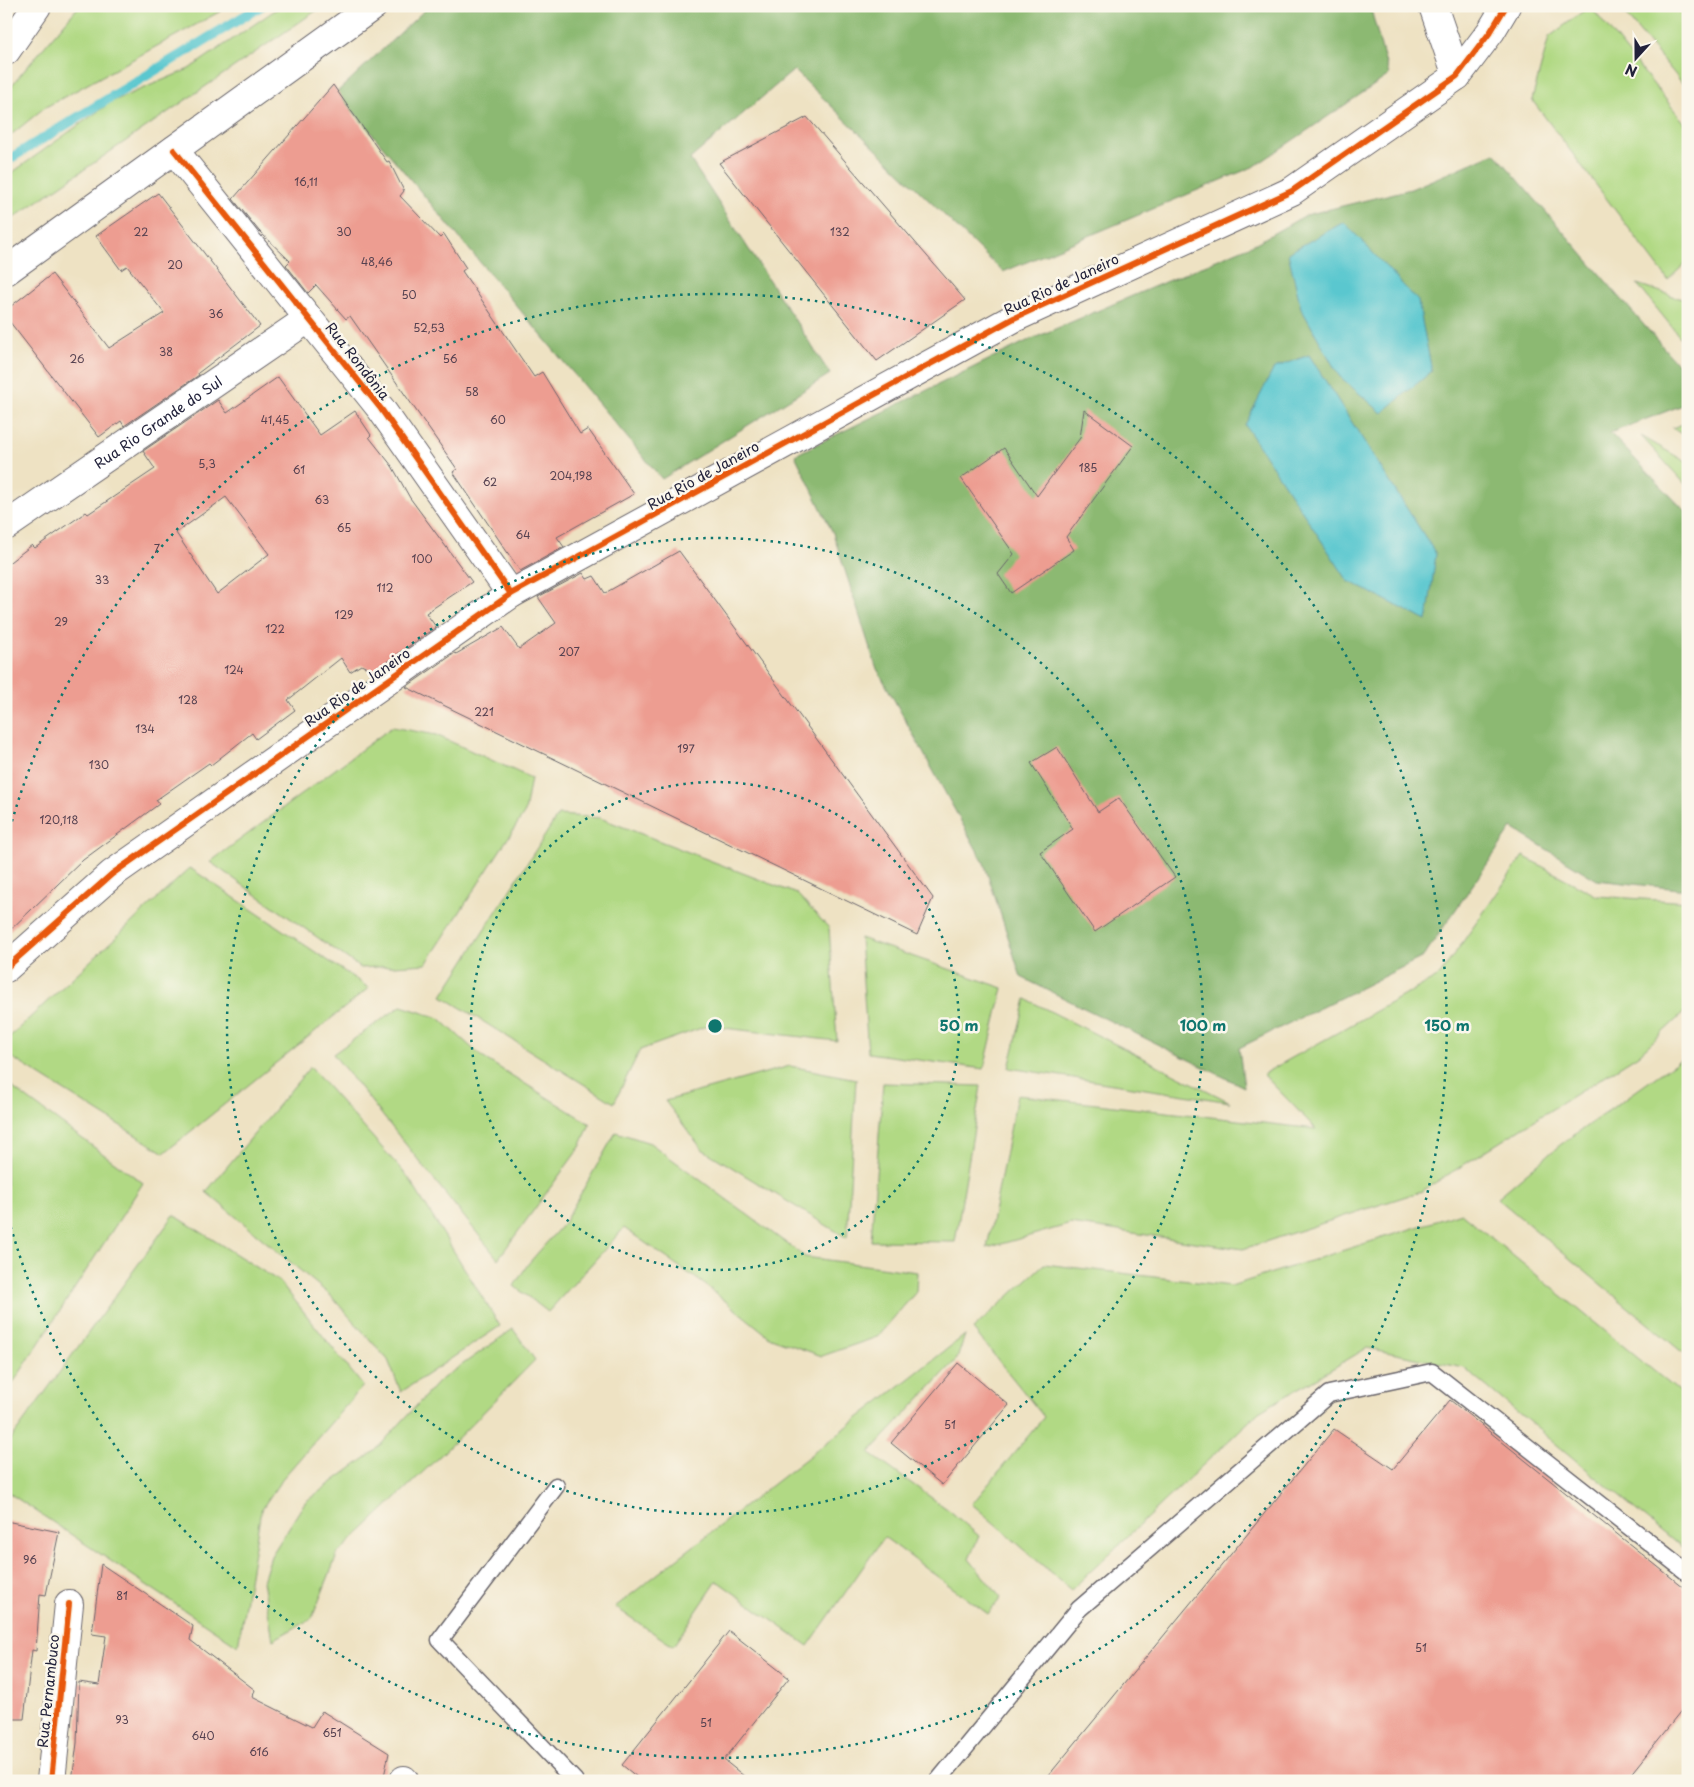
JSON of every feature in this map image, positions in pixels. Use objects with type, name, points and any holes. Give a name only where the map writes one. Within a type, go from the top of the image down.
[{"type":"street","points":[[6,51],[37,6]]},
{"type":"street","points":[[6,271],[373,6]]},
{"type":"street","points":[[1433,6],[1457,76]]},
{"type":"street","name":"Rua Rio de Janeiro","points":[[6,968],[112,874],[511,594],[1014,318],[1292,191],[1457,76],[1491,31],[1506,6]]},
{"type":"street","name":"Rua Rondônia","points":[[174,150],[380,409],[511,594]]},
{"type":"street","name":"Rua Rio Grande do Sul","points":[[6,526],[308,319]]},
{"type":"street","name":"Rua Pernambuco","points":[[51,1781],[69,1604]]},
{"type":"lane","points":[[938,1781],[1079,1609],[1329,1394],[1432,1372],[1688,1573]]},
{"type":"lane","points":[[556,1486],[440,1640],[575,1781]]},
{"type":"green space","points":[[79,6],[230,6],[44,108],[6,139],[6,92]]},
{"type":"green space","points":[[281,6],[323,6],[6,223],[6,177],[111,102],[189,69]]},
{"type":"green space","points":[[429,6],[1370,6],[1389,75],[1255,166],[1003,272],[794,70],[690,159],[830,374],[662,479],[337,92]]},
{"type":"green space","points":[[1590,6],[1688,127],[1688,261],[1668,280],[1532,100],[1549,37]]},
{"type":"green space","points":[[1618,6],[1688,6],[1688,90]]},
{"type":"green space","points":[[1495,153],[1688,376],[1688,403],[1610,433],[1688,514],[1688,890],[1597,880],[1512,828],[1423,957],[1239,1048],[1244,1087],[1021,977],[984,863],[876,667],[833,533],[795,455],[1027,341],[1256,243],[1306,215],[1411,189]]},
{"type":"green space","points":[[1637,284],[1688,301],[1688,347]]},
{"type":"green space","points":[[1688,422],[1688,438],[1672,428]]},
{"type":"green space","points":[[1641,436],[1688,463],[1688,487]]},
{"type":"green space","points":[[392,727],[436,735],[531,778],[525,812],[426,964],[361,968],[210,862]]},
{"type":"green space","points":[[558,815],[600,818],[797,894],[829,928],[837,1041],[707,1026],[640,1050],[614,1103],[442,996]]},
{"type":"green space","points":[[1523,856],[1597,896],[1688,902],[1688,1009],[1638,1055],[1422,1191],[1243,1249],[1071,1224],[987,1248],[1017,1095],[1316,1129],[1263,1074],[1439,976]]},
{"type":"green space","points":[[190,868],[369,988],[164,1153],[6,1054],[6,1040]]},
{"type":"green space","points":[[860,938],[1003,988],[984,1069],[868,1053]]},
{"type":"green space","points":[[1026,999],[1230,1102],[1009,1068]]},
{"type":"green space","points":[[401,1006],[439,1018],[482,1057],[590,1124],[580,1147],[498,1259],[333,1054]]},
{"type":"green space","points":[[1688,1054],[1688,1357],[1497,1198],[1560,1145]]},
{"type":"green space","points":[[790,1066],[856,1079],[847,1238],[702,1149],[665,1101]]},
{"type":"green space","points":[[310,1067],[408,1177],[500,1326],[401,1392],[388,1360],[331,1296],[206,1192]]},
{"type":"green space","points":[[6,1083],[143,1183],[6,1394]]},
{"type":"green space","points":[[883,1083],[981,1086],[955,1242],[871,1241]]},
{"type":"green space","points":[[616,1132],[650,1143],[805,1257],[917,1272],[916,1292],[877,1337],[822,1356],[771,1338],[704,1284],[624,1228],[548,1312],[514,1286],[528,1264],[564,1223]]},
{"type":"green space","points":[[1461,1213],[1688,1399],[1688,1553],[1464,1368],[1367,1348],[1259,1412],[1071,1590],[972,1504],[1044,1417],[973,1329],[1044,1264],[1231,1286]]},
{"type":"green space","points":[[174,1215],[280,1282],[363,1386],[282,1479],[261,1510],[238,1646],[6,1491],[6,1446]]},
{"type":"green space","points":[[513,1329],[535,1360],[444,1452],[338,1553],[312,1618],[273,1640],[263,1581],[271,1556],[305,1502],[375,1451],[439,1381]]},
{"type":"green space","points":[[965,1335],[957,1359],[869,1453],[950,1511],[979,1536],[969,1559],[1001,1598],[988,1614],[884,1537],[808,1646],[717,1581],[673,1646],[615,1607]]},
{"type":"water","points":[[1344,222],[1418,301],[1432,371],[1382,413],[1339,376],[1301,308],[1288,253]]},
{"type":"water","points":[[1309,355],[1436,554],[1427,621],[1348,581],[1245,425],[1274,368]]},
{"type":"building","points":[[333,85],[387,162],[389,161],[404,191],[400,196],[440,238],[444,234],[466,268],[462,271],[534,377],[542,372],[580,434],[588,429],[634,494],[557,537],[564,547],[520,571],[453,472],[457,469],[350,316],[346,319],[316,285],[308,293],[286,265],[290,261],[259,231],[233,199]]},
{"type":"building","points":[[807,117],[965,300],[877,361],[719,163]]},
{"type":"building","points":[[158,193],[260,326],[198,373],[199,375],[124,426],[121,421],[99,437],[6,317],[6,310],[52,274],[109,348],[164,313],[127,266],[121,270],[96,236]]},
{"type":"building","points":[[278,377],[320,435],[355,411],[371,435],[369,437],[392,466],[410,498],[472,582],[426,613],[436,627],[374,671],[361,665],[350,672],[341,658],[288,700],[295,710],[256,739],[252,733],[211,765],[209,763],[156,800],[159,804],[83,860],[6,934],[6,565],[32,545],[35,548],[86,512],[88,514],[155,469],[143,451],[218,400],[227,413]],"holes":[[[226,497],[269,554],[217,594],[176,533]]]},
{"type":"building","points":[[1084,410],[1133,446],[1066,537],[1074,550],[1011,593],[998,574],[1014,554],[961,478],[1004,448],[1037,496],[1080,438]]},
{"type":"building","points":[[679,551],[933,898],[917,935],[406,687],[455,653],[503,627],[519,649],[556,623],[538,597],[583,573],[587,579],[594,576],[605,593]]},
{"type":"building","points":[[1057,747],[1098,812],[1119,798],[1175,877],[1095,932],[1040,852],[1073,829],[1031,763]]},
{"type":"building","points":[[958,1363],[1009,1405],[942,1485],[891,1443]]},
{"type":"building","points":[[1450,1400],[1688,1591],[1688,1703],[1625,1781],[1044,1781],[1334,1429],[1393,1469]]},
{"type":"building","points":[[6,1521],[59,1532],[46,1595],[40,1594],[36,1651],[32,1650],[24,1719],[6,1719]]},
{"type":"building","points":[[101,1564],[193,1626],[190,1640],[255,1690],[252,1697],[312,1727],[322,1711],[389,1753],[383,1781],[72,1781],[77,1743],[79,1682],[99,1685],[106,1636],[92,1634]]},
{"type":"building","points":[[729,1631],[789,1678],[724,1760],[750,1781],[642,1781],[622,1765]]},
{"type":"waterway","points":[[6,161],[261,6]]},
{"type":"cycle path","points":[[6,968],[112,874],[511,594],[1014,318],[1292,191],[1457,76],[1491,31],[1506,6]]},
{"type":"cycle path","points":[[174,150],[381,409],[511,594]]},
{"type":"cycle path","points":[[51,1781],[69,1604]]}]
